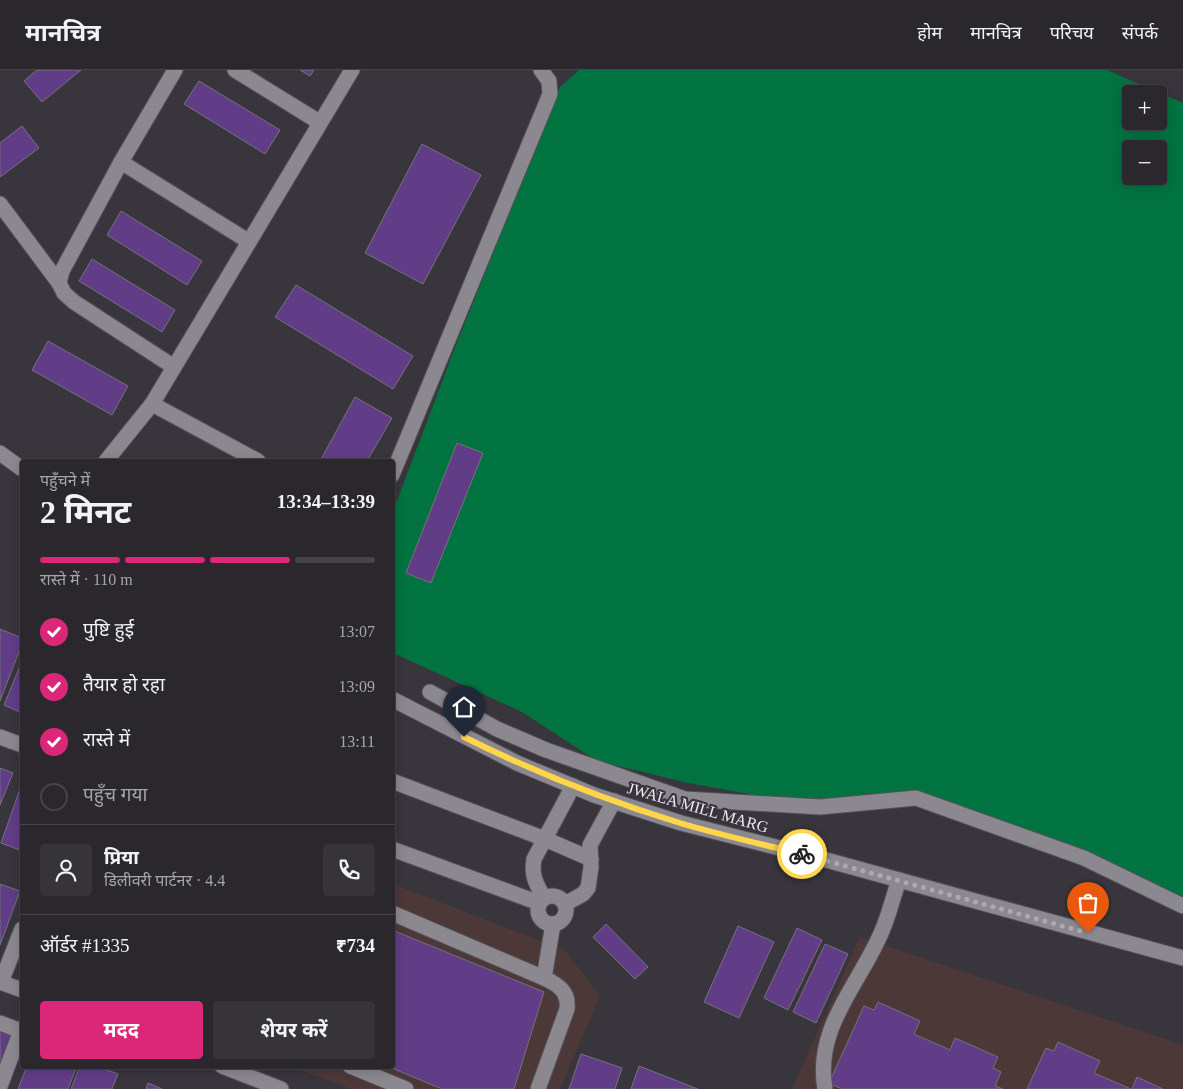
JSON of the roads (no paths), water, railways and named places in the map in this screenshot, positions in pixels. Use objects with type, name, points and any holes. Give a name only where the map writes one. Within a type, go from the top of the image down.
[{"type":"street","points":[[59,283],[62,271],[121,162],[175,70]]},
{"type":"street","points":[[235,70],[319,122]]},
{"type":"street","points":[[108,459],[152,404],[319,122],[352,70]]},
{"type":"street","points":[[395,468],[550,94],[549,81],[541,70]]},
{"type":"street","points":[[121,162],[248,241]]},
{"type":"street","points":[[0,204],[59,283],[64,293],[74,302],[174,368]]},
{"type":"street","points":[[152,404],[254,459]]},
{"type":"street","points":[[0,453],[20,467]]},
{"type":"street","points":[[430,692],[497,729],[546,750],[685,799],[820,806],[916,798],[1084,858],[1183,906]]},
{"type":"street","name":"JWALA MILL MARG","points":[[395,701],[517,763],[573,786],[680,823],[899,880],[1183,958]]},
{"type":"street","points":[[0,736],[20,744]]},
{"type":"street","points":[[395,782],[545,839],[591,859]]},
{"type":"street","points":[[395,850],[541,900],[551,895],[558,897],[565,904],[565,916],[560,922],[546,923],[540,918],[537,910],[541,900],[532,870],[534,859],[573,786]]},
{"type":"street","points":[[565,904],[583,894],[588,888],[592,839],[614,801]]},
{"type":"street","points":[[825,1089],[822,1069],[830,1030],[882,932],[899,880]]},
{"type":"street","points":[[395,914],[544,978],[563,989],[568,999],[567,1009],[538,1089]]},
{"type":"street","points":[[544,978],[553,924]]},
{"type":"street","points":[[20,934],[0,982],[20,989]]},
{"type":"street","points":[[0,1023],[20,1028]]},
{"type":"street","points":[[0,1086],[20,1034]]},
{"type":"street","points":[[230,1069],[281,1089]]},
{"type":"street","points":[[357,1069],[406,1089]]}]
